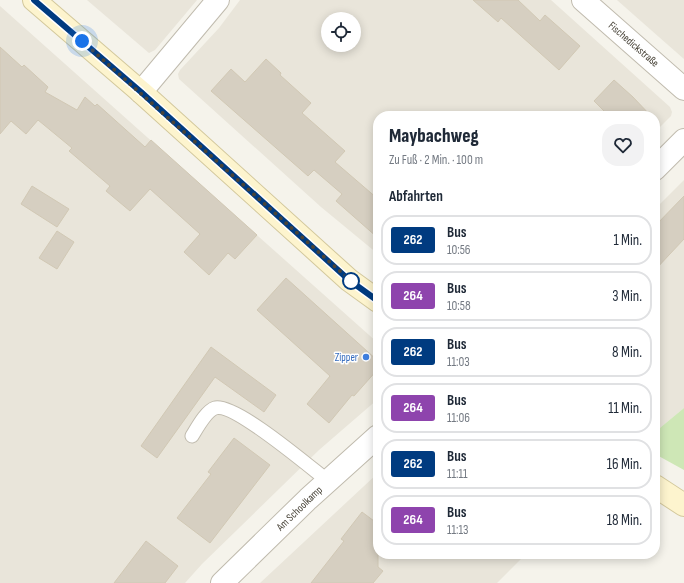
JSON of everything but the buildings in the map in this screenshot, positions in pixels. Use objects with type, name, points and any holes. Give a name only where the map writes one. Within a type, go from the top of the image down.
[{"type":"main road","points":[[34,0],[141,92],[349,280],[373,297]]},
{"type":"main road","points":[[660,489],[684,505]]},
{"type":"street","points":[[141,92],[218,0]]},
{"type":"street","name":"Fischedickstraße","points":[[583,0],[684,89]]},
{"type":"street","points":[[660,164],[684,140]]},
{"type":"street","name":"Am Schoolkamp","points":[[222,583],[328,481],[373,440]]},
{"type":"lane","points":[[192,436],[209,413],[215,408],[221,408],[242,416],[257,426],[328,481]]},
{"type":"shaded area","points":[[87,0],[197,0],[155,50],[149,53]]},
{"type":"shaded area","points":[[240,0],[551,0],[670,107],[672,112],[671,116],[660,127],[660,111],[373,111],[373,250],[321,207],[179,79],[178,74],[219,28]]},
{"type":"shaded area","points":[[617,0],[684,0],[684,59],[651,30]]},
{"type":"shaded area","points":[[0,6],[373,339],[373,403],[319,450],[202,564],[185,583],[0,583]]},
{"type":"shaded area","points":[[684,180],[684,408],[660,428],[660,204]]},
{"type":"shaded area","points":[[373,478],[373,559],[521,559],[497,583],[260,583]]},
{"type":"green space","points":[[684,408],[684,470],[660,457],[660,428]]},
{"type":"bus line","name":"262","points":[[34,0],[141,92],[331,262],[349,280],[373,297]]},
{"type":"place","name":"Zipper","points":[[366,357]]},
{"type":"route","points":[[82,41],[351,281]]}]
